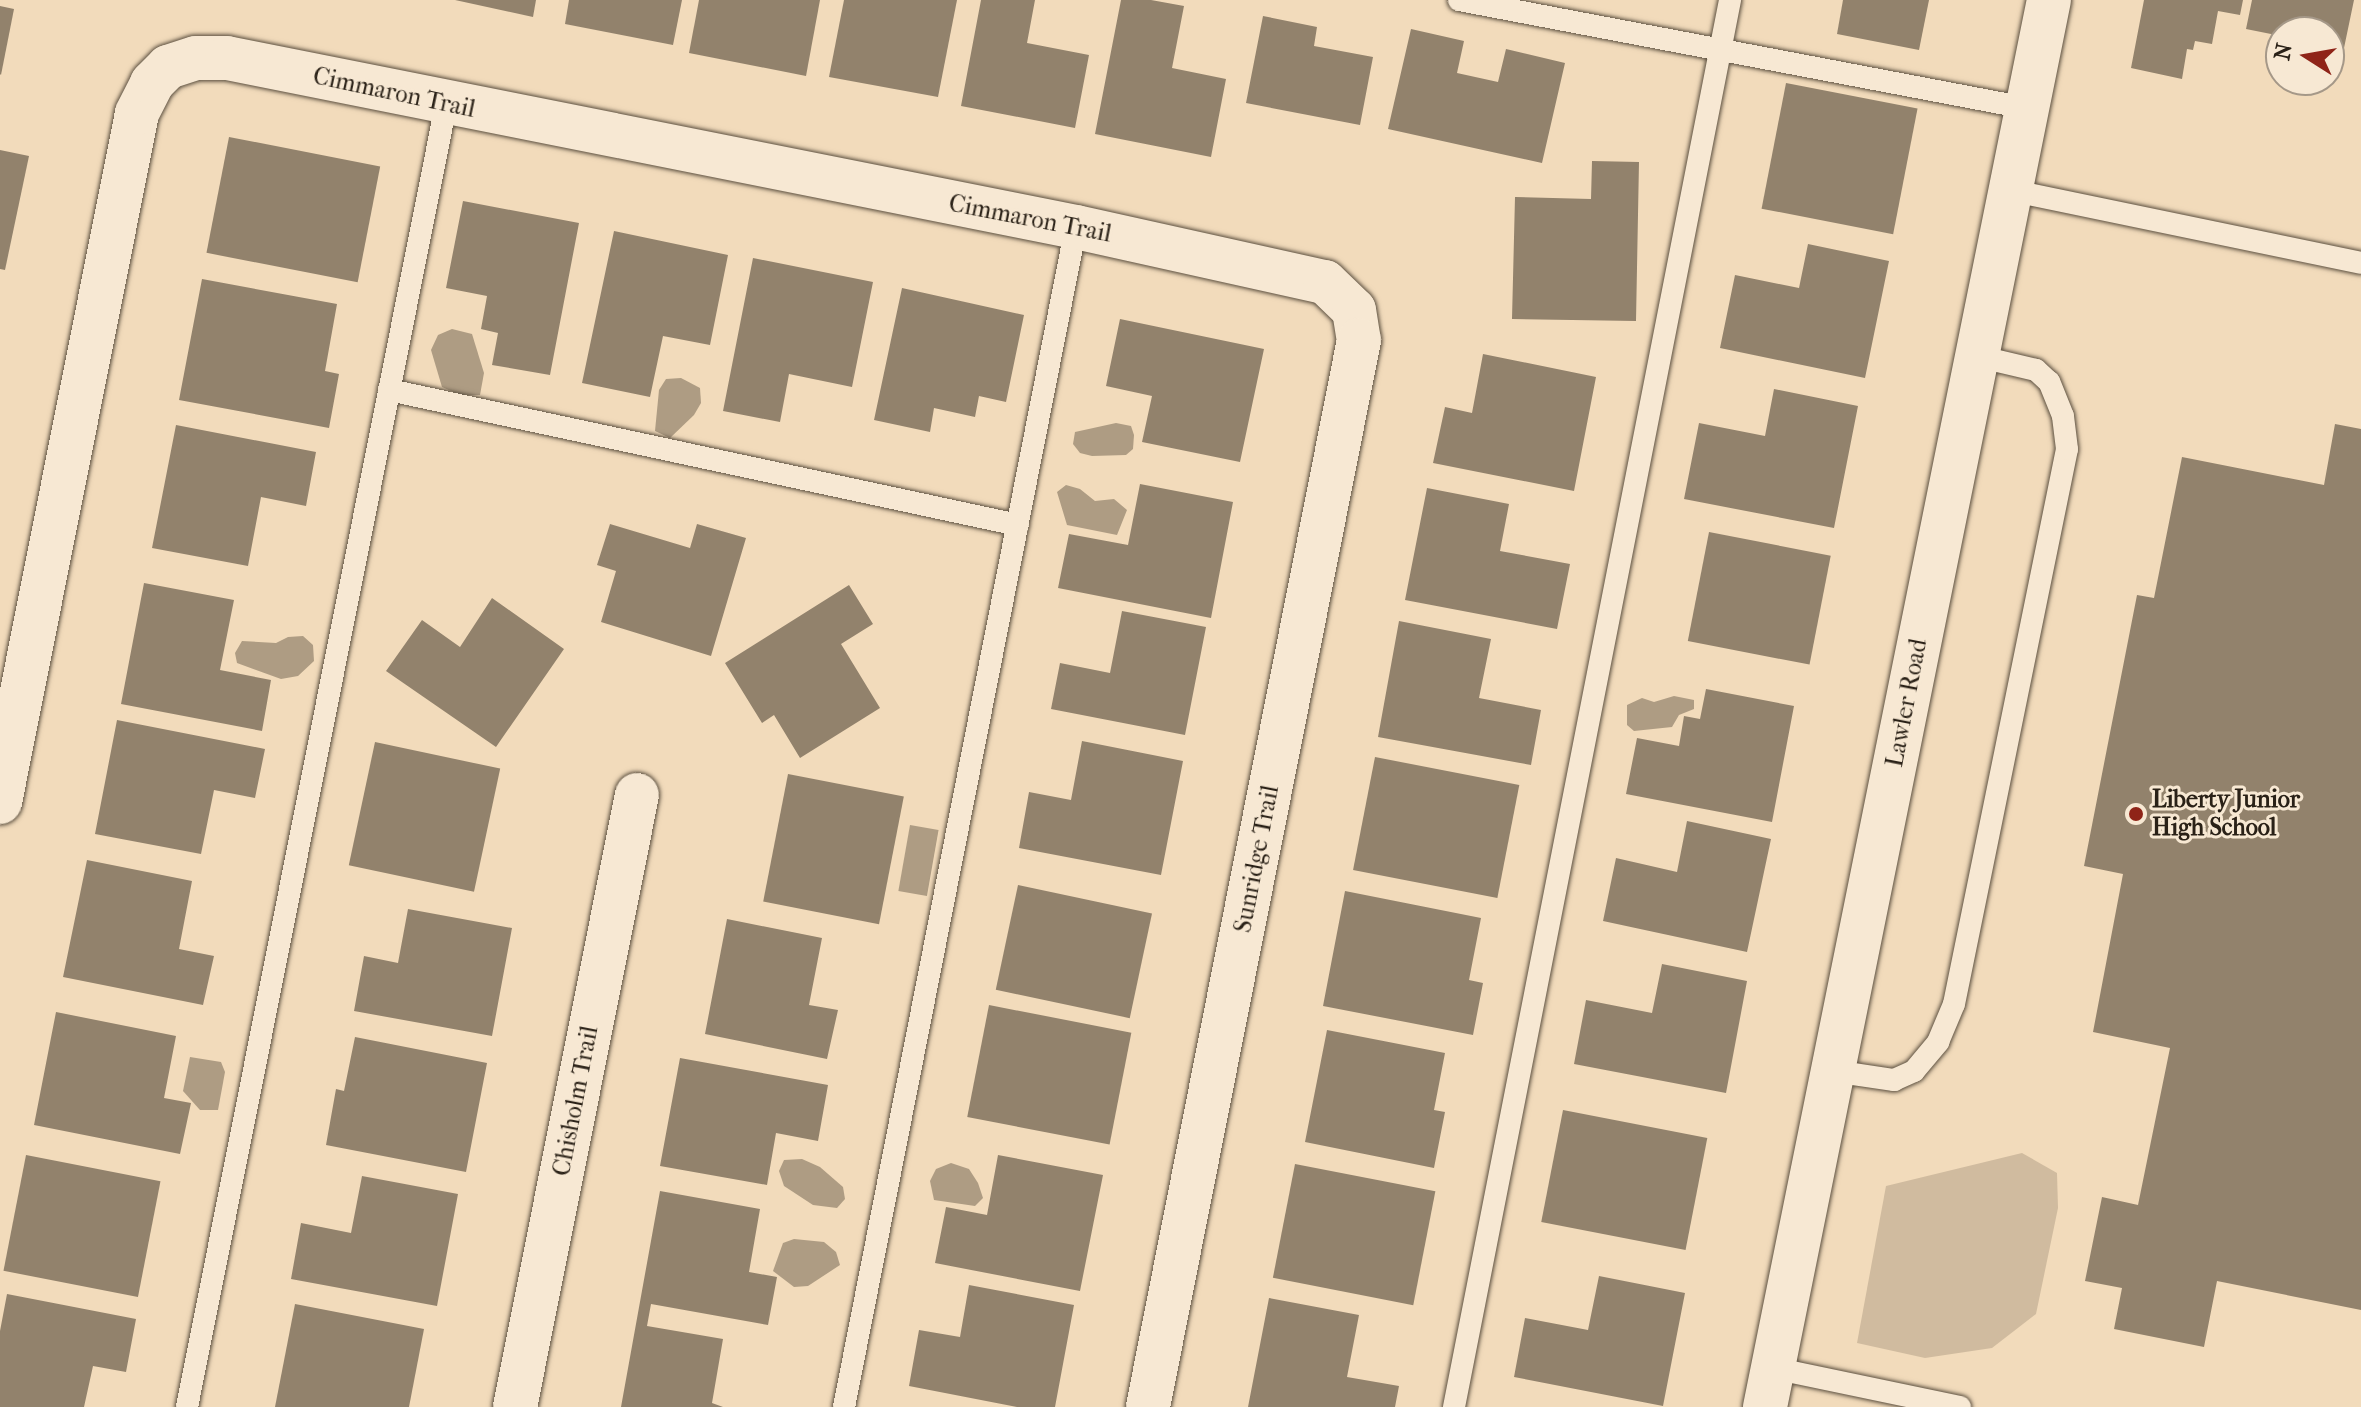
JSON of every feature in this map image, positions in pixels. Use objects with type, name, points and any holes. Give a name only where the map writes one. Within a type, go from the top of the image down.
[{"type":"street","name":"Lawler Road","points":[[1769,1388],[2049,0]]},
{"type":"street","name":"Cimmaron Trail","points":[[0,802],[137,113],[152,83],[168,67],[196,58],[227,58],[446,105],[1076,227],[1325,282],[1354,310]]},
{"type":"street","name":"Sunridge Trail","points":[[1148,1407],[1352,387],[1359,340],[1354,310]]},
{"type":"street","name":"Chisholm Trail","points":[[515,1407],[637,795]]},
{"type":"lane","points":[[1459,0],[2026,108]]},
{"type":"lane","points":[[1454,1407],[1730,0]]},
{"type":"lane","points":[[187,1407],[446,105]]},
{"type":"lane","points":[[2009,190],[2361,263]]},
{"type":"lane","points":[[844,1407],[1076,227]]},
{"type":"lane","points":[[1833,1071],[1894,1080],[1914,1071],[1938,1042],[1954,1004],[2067,449],[2063,416],[2049,382],[2036,370],[1977,356]]},
{"type":"lane","points":[[389,390],[1018,525]]},
{"type":"lane","points":[[1769,1388],[1960,1407]]},
{"type":"shaded area","points":[[452,329],[472,334],[484,373],[480,395],[460,395],[442,387],[431,350],[438,335]]},
{"type":"shaded area","points":[[681,378],[700,388],[701,403],[694,415],[670,438],[655,431],[659,390],[666,379]]},
{"type":"shaded area","points":[[1116,423],[1131,426],[1134,435],[1133,449],[1126,455],[1092,456],[1080,453],[1073,444],[1075,432]]},
{"type":"shaded area","points":[[1066,485],[1080,489],[1095,501],[1114,499],[1127,510],[1117,535],[1067,525],[1057,492]]},
{"type":"shaded area","points":[[303,636],[313,645],[314,661],[298,676],[281,679],[237,663],[235,653],[242,641],[276,643],[288,637]]},
{"type":"shaded area","points":[[1674,696],[1694,700],[1694,709],[1679,715],[1672,727],[1634,731],[1627,725],[1627,705],[1642,698],[1654,702]]},
{"type":"shaded area","points":[[910,825],[939,830],[927,896],[898,891]]},
{"type":"shaded area","points":[[190,1057],[221,1062],[225,1072],[218,1110],[200,1110],[183,1091]]},
{"type":"shaded area","points":[[2022,1153],[2057,1173],[2058,1208],[2036,1314],[1992,1348],[1925,1358],[1857,1343],[1886,1186]]},
{"type":"shaded area","points":[[802,1159],[820,1167],[843,1187],[845,1199],[837,1208],[813,1205],[784,1186],[779,1171],[784,1160]]},
{"type":"shaded area","points":[[951,1163],[969,1169],[978,1183],[983,1198],[975,1206],[934,1200],[930,1181],[936,1169]]},
{"type":"shaded area","points":[[794,1239],[824,1242],[836,1252],[840,1265],[808,1286],[794,1287],[773,1271],[783,1243]]},
{"type":"building","points":[[455,0],[536,0],[533,17]]},
{"type":"building","points":[[569,0],[682,0],[673,45],[565,24]]},
{"type":"building","points":[[699,0],[820,0],[806,76],[689,53]]},
{"type":"building","points":[[844,0],[957,0],[938,97],[829,77]]},
{"type":"building","points":[[981,0],[1035,0],[1027,43],[1089,55],[1075,128],[961,106]]},
{"type":"building","points":[[1121,0],[1151,0],[1184,6],[1172,68],[1226,79],[1211,157],[1095,134]]},
{"type":"building","points":[[1843,0],[1929,0],[1919,50],[1837,34]]},
{"type":"building","points":[[2144,0],[2243,0],[2240,15],[2218,11],[2212,44],[2195,41],[2193,50],[2187,49],[2182,79],[2131,68]]},
{"type":"building","points":[[2252,0],[2354,0],[2345,43],[2345,16],[2265,16],[2265,33],[2246,29]]},
{"type":"building","points":[[0,6],[14,9],[1,75],[0,74]]},
{"type":"building","points":[[1263,16],[1317,27],[1314,46],[1373,57],[1360,125],[1246,103]]},
{"type":"building","points":[[1411,29],[1464,41],[1457,73],[1498,82],[1506,49],[1565,63],[1542,163],[1388,129]]},
{"type":"building","points":[[1786,83],[1918,109],[1893,234],[1762,209]]},
{"type":"building","points":[[229,137],[380,166],[358,282],[206,253]]},
{"type":"building","points":[[0,150],[29,156],[5,270],[0,269]]},
{"type":"building","points":[[1592,161],[1639,162],[1636,321],[1512,319],[1515,197],[1591,199]]},
{"type":"building","points":[[463,201],[579,223],[550,375],[492,365],[498,333],[481,329],[487,296],[446,288]]},
{"type":"building","points":[[614,231],[728,255],[710,345],[663,336],[650,397],[582,383]]},
{"type":"building","points":[[1808,244],[1889,261],[1865,378],[1720,348],[1735,275],[1799,288]]},
{"type":"building","points":[[753,258],[873,282],[852,387],[789,374],[780,422],[723,411]]},
{"type":"building","points":[[202,279],[337,304],[325,371],[339,374],[329,428],[179,400]]},
{"type":"building","points":[[902,288],[1024,315],[1006,402],[979,396],[975,417],[934,408],[930,432],[874,420]]},
{"type":"building","points":[[1120,319],[1264,349],[1240,462],[1142,442],[1152,396],[1106,386]]},
{"type":"building","points":[[1483,354],[1596,377],[1574,491],[1433,463],[1445,407],[1472,413]]},
{"type":"building","points":[[1774,389],[1858,406],[1834,528],[1684,499],[1699,423],[1765,436]]},
{"type":"building","points":[[2335,424],[2361,429],[2361,1310],[2217,1281],[2204,1347],[2114,1329],[2122,1288],[2085,1281],[2102,1197],[2138,1205],[2170,1048],[2093,1032],[2123,874],[2084,866],[2137,595],[2154,598],[2182,457],[2324,485]]},
{"type":"building","points":[[176,425],[316,452],[306,506],[261,497],[248,566],[152,548]]},
{"type":"building","points":[[1140,484],[1233,502],[1211,618],[1058,588],[1069,534],[1128,545]]},
{"type":"building","points":[[1427,488],[1509,504],[1500,551],[1570,564],[1557,629],[1405,600]]},
{"type":"building","points":[[610,524],[690,548],[697,524],[746,538],[711,656],[601,622],[616,571],[597,565]]},
{"type":"building","points":[[1709,532],[1831,556],[1810,665],[1688,641]]},
{"type":"building","points":[[144,583],[234,600],[220,670],[271,680],[262,731],[121,704]]},
{"type":"building","points":[[849,585],[873,624],[841,644],[880,708],[800,758],[774,715],[762,723],[725,663]]},
{"type":"building","points":[[492,598],[564,649],[496,747],[386,671],[422,620],[460,647]]},
{"type":"building","points":[[1122,611],[1206,627],[1185,735],[1051,709],[1060,663],[1110,673]]},
{"type":"building","points":[[1399,621],[1491,639],[1479,698],[1541,710],[1531,765],[1378,737]]},
{"type":"building","points":[[1706,689],[1794,706],[1772,822],[1626,794],[1637,738],[1679,746],[1684,716],[1700,719]]},
{"type":"building","points":[[117,720],[265,749],[255,798],[214,790],[201,854],[95,834]]},
{"type":"building","points":[[1082,741],[1183,761],[1161,875],[1019,848],[1029,792],[1071,800]]},
{"type":"building","points":[[375,742],[500,769],[474,892],[349,865]]},
{"type":"building","points":[[1375,757],[1519,785],[1497,898],[1353,870]]},
{"type":"building","points":[[788,774],[904,797],[879,924],[763,902]]},
{"type":"building","points":[[1687,821],[1771,839],[1747,952],[1603,921],[1616,858],[1677,872]]},
{"type":"building","points":[[87,860],[192,881],[179,949],[214,956],[203,1005],[63,977]]},
{"type":"building","points":[[1018,885],[1152,913],[1130,1018],[996,990]]},
{"type":"building","points":[[1345,891],[1481,918],[1469,980],[1483,983],[1473,1035],[1323,1006]]},
{"type":"building","points":[[408,909],[512,928],[492,1036],[354,1011],[364,956],[398,963]]},
{"type":"building","points":[[727,919],[822,938],[809,1005],[838,1010],[827,1059],[705,1034]]},
{"type":"building","points":[[1662,964],[1747,981],[1726,1093],[1574,1064],[1586,1000],[1652,1013]]},
{"type":"building","points":[[989,1005],[1131,1033],[1110,1145],[967,1117]]},
{"type":"building","points":[[56,1012],[176,1036],[164,1098],[191,1103],[180,1154],[34,1125]]},
{"type":"building","points":[[1327,1030],[1445,1053],[1434,1110],[1445,1112],[1434,1168],[1305,1142]]},
{"type":"building","points":[[355,1037],[487,1063],[466,1172],[326,1145],[336,1089],[344,1091]]},
{"type":"building","points":[[680,1058],[828,1085],[818,1141],[776,1133],[767,1185],[660,1166]]},
{"type":"building","points":[[1563,1110],[1707,1138],[1686,1250],[1541,1222]]},
{"type":"building","points":[[26,1155],[160,1181],[138,1297],[3,1271]]},
{"type":"building","points":[[998,1155],[1103,1175],[1080,1291],[935,1263],[946,1207],[987,1215]]},
{"type":"building","points":[[1295,1164],[1435,1191],[1413,1305],[1273,1278]]},
{"type":"building","points":[[362,1176],[458,1194],[437,1306],[291,1279],[301,1223],[351,1233]]},
{"type":"building","points":[[660,1191],[760,1209],[749,1272],[777,1277],[768,1325],[651,1304],[647,1326],[723,1339],[712,1403],[723,1407],[621,1407]]},
{"type":"building","points":[[1599,1276],[1685,1293],[1663,1406],[1514,1377],[1525,1318],[1588,1330]]},
{"type":"building","points":[[969,1285],[1074,1305],[1055,1407],[1017,1407],[909,1386],[919,1330],[960,1337]]},
{"type":"building","points":[[7,1294],[136,1319],[126,1372],[93,1366],[84,1407],[0,1407],[0,1331]]},
{"type":"building","points":[[1269,1298],[1359,1315],[1347,1377],[1399,1386],[1395,1407],[1248,1407]]},
{"type":"building","points":[[295,1304],[424,1329],[409,1407],[275,1407]]},
{"type":"place","name":"Liberty Junior High School","points":[[2136,814]]}]
